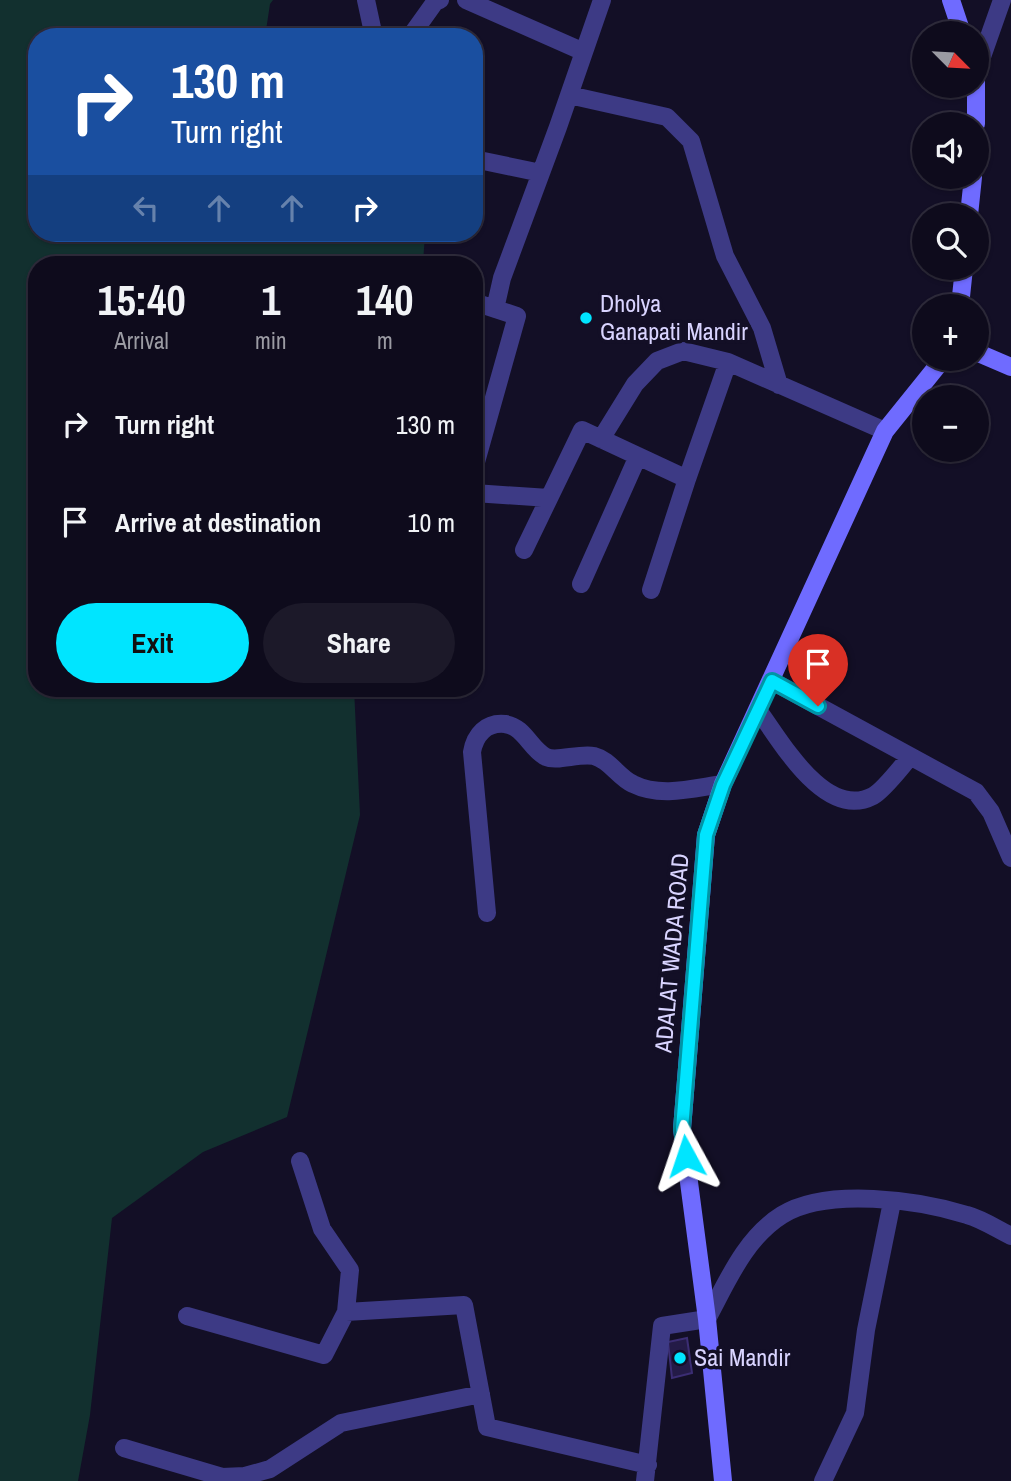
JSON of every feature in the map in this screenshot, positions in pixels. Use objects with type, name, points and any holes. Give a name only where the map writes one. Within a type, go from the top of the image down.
[{"type":"main road","points":[[951,0],[958,21]]},
{"type":"main road","points":[[989,358],[1011,367]]},
{"type":"main road","name":"ADALAT WADA ROAD","points":[[723,1481],[707,1319],[682,1129],[706,835],[723,785],[885,431],[933,371]]},
{"type":"street","points":[[366,0],[372,28]]},
{"type":"street","points":[[416,28],[435,2],[440,0]]},
{"type":"street","points":[[466,0],[584,52]]},
{"type":"street","points":[[495,309],[502,278],[602,0]]},
{"type":"street","points":[[989,37],[1002,0]]},
{"type":"street","points":[[569,95],[646,110],[667,117],[691,141],[725,256],[762,328],[779,385]]},
{"type":"street","points":[[483,161],[541,173]]},
{"type":"street","points":[[483,305],[517,316],[483,437]]},
{"type":"street","points":[[601,439],[635,384],[657,361],[683,351],[727,362],[885,431]]},
{"type":"street","points":[[651,590],[727,362]]},
{"type":"street","points":[[524,550],[582,430],[687,478]]},
{"type":"street","points":[[581,584],[638,456]]},
{"type":"street","points":[[483,494],[549,498]]},
{"type":"street","points":[[772,681],[976,792],[991,812],[1011,858]]},
{"type":"street","points":[[757,713],[809,778],[838,798],[851,800],[874,796],[911,757]]},
{"type":"street","points":[[487,913],[472,752],[479,732],[489,726],[504,724],[515,728],[529,739],[538,751],[553,759],[583,754],[601,758],[632,784],[649,789],[664,792],[723,785]]},
{"type":"street","points":[[187,1316],[324,1355],[346,1312],[350,1270],[322,1229],[300,1161]]},
{"type":"street","points":[[346,1312],[464,1305],[487,1427],[647,1473],[662,1326],[707,1319],[746,1248],[782,1215],[812,1203],[853,1199],[914,1203],[969,1215],[1011,1236]]},
{"type":"street","points":[[823,1481],[855,1413],[866,1330],[892,1202]]},
{"type":"street","points":[[124,1448],[222,1476],[245,1476],[271,1469],[341,1423],[481,1394]]},
{"type":"green space","points":[[0,0],[273,0],[266,28],[28,28],[28,242],[424,242],[424,256],[28,256],[28,697],[354,697],[360,815],[287,1117],[203,1152],[112,1218],[90,1415],[78,1481],[0,1481]]},
{"type":"building","name":"Sai Mandir","points":[[687,1338],[692,1373],[672,1378],[668,1342]]},
{"type":"place","name":"Dholya Ganapati Mandir","points":[[586,318]]},
{"type":"place","name":"Sai Mandir","points":[[680,1358]]},
{"type":"route","points":[[686,1156],[682,1129],[706,835],[723,785],[772,681],[818,706]]}]
